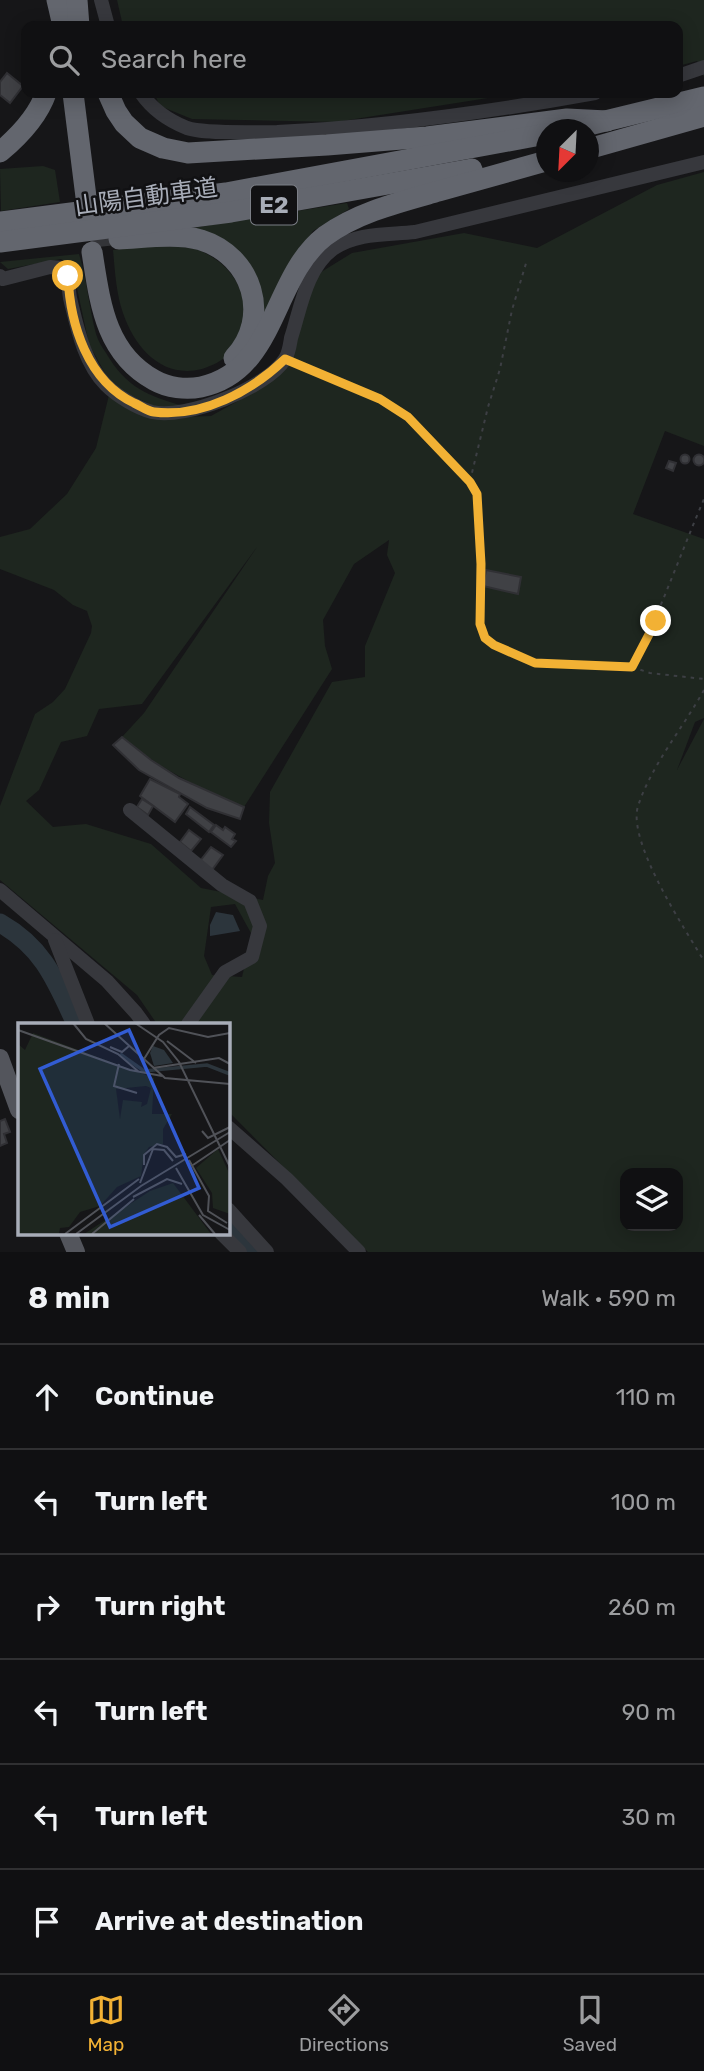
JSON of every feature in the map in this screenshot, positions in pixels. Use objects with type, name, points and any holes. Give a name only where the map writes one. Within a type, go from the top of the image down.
[{"type":"highway","points":[[599,123],[704,97]]},
{"type":"highway","points":[[0,152],[28,123],[44,98]]},
{"type":"highway","points":[[74,98],[91,196],[85,98]]},
{"type":"highway","points":[[111,98],[124,123],[140,138],[163,148],[188,153],[414,138],[567,119],[607,121]]},
{"type":"highway","points":[[599,142],[704,116]]},
{"type":"highway","points":[[599,146],[704,116]]},
{"type":"highway","name":"山陽自動車道","points":[[0,222],[226,193],[536,136]]},
{"type":"highway","name":"山陽自動車道","points":[[10,241],[231,212],[381,187],[536,156]]},
{"type":"highway","points":[[10,241],[94,241],[169,237],[199,240],[225,251],[243,270],[251,288],[255,309],[253,324],[243,348],[224,366],[201,376],[184,379],[162,373],[132,350],[109,298],[97,251],[101,306],[113,339],[123,355],[137,371],[163,385],[191,389],[213,384],[234,373],[248,361],[263,340],[304,259],[323,238],[341,225],[378,209],[536,164]]},
{"type":"main road","points":[[0,1058],[18,1107]]},
{"type":"main road","points":[[68,1234],[76,1252]]},
{"type":"street","points":[[101,0],[107,21]]},
{"type":"street","points":[[683,74],[704,68]]},
{"type":"street","points":[[144,98],[152,109],[188,128],[248,133],[303,131],[430,119],[505,110],[569,98]]},
{"type":"street","points":[[0,276],[3,279],[50,267],[62,268],[68,276],[68,289],[79,335],[92,365],[105,384],[152,412],[180,412],[219,403],[267,377],[285,359],[312,271],[334,248],[369,235],[415,232],[704,162]]},
{"type":"street","points":[[130,810],[222,885],[250,901],[260,926],[252,957],[225,972],[189,1023]]},
{"type":"street","points":[[0,890],[107,981],[143,1023]]},
{"type":"street","points":[[55,939],[88,1023]]},
{"type":"street","points":[[229,1128],[287,1179],[359,1252]]},
{"type":"street","points":[[229,1210],[267,1252]]},
{"type":"street","points":[[222,1234],[240,1252]]},
{"type":"path","points":[[470,482],[527,260]]},
{"type":"path","points":[[285,359],[380,399],[408,417],[470,482],[477,494],[481,564],[480,624],[485,638],[494,645],[535,663],[632,667],[650,673],[704,679]]},
{"type":"path","points":[[632,667],[656,621],[674,569],[704,499]]},
{"type":"path","points":[[704,690],[653,774],[638,808],[636,821],[640,841],[671,907],[704,961]]},
{"type":"shaded area","points":[[117,0],[704,0],[704,77],[697,61],[683,65],[683,21],[122,21]]},
{"type":"shaded area","points":[[156,98],[488,98],[336,122],[192,119],[160,106]]},
{"type":"shaded area","points":[[43,166],[55,170],[60,202],[1,211],[0,169]]},
{"type":"shaded area","points":[[704,172],[704,446],[665,431],[633,514],[704,539],[704,718],[695,722],[677,770],[704,719],[704,1252],[368,1252],[229,1112],[229,1023],[156,1023],[137,995],[0,880],[0,806],[35,714],[53,702],[65,689],[92,626],[87,611],[73,605],[54,590],[0,569],[0,537],[30,529],[67,494],[96,448],[109,395],[149,418],[211,416],[265,386],[318,274],[352,253],[464,233],[537,248],[657,185]],"holes":[[[389,540],[387,555],[395,573],[365,646],[365,677],[332,682],[270,792],[269,823],[275,863],[268,876],[263,900],[201,888],[151,844],[86,824],[53,827],[26,801],[39,790],[61,742],[87,736],[99,709],[142,704],[257,547],[144,713],[122,737],[166,769],[244,807],[332,669],[325,646],[323,620],[354,564]],[[235,904],[252,935],[242,977],[212,975],[204,956],[211,907]]]},
{"type":"shaded area","points":[[347,203],[349,209],[313,231],[291,262],[259,337],[257,283],[174,231]]},
{"type":"shaded area","points":[[155,246],[201,251],[220,263],[238,285],[243,298],[243,326],[229,353],[217,363],[188,371],[163,365],[143,349],[128,326],[119,298],[113,250]]},
{"type":"shaded area","points":[[79,254],[96,334],[114,365],[130,382],[148,394],[184,406],[156,407],[122,391],[106,375],[89,344],[72,265],[61,259],[8,269],[0,262]]},
{"type":"shaded area","points":[[216,912],[233,915],[240,931],[210,936],[210,925]]},
{"type":"building","points":[[7,73],[21,84],[21,89],[10,103],[0,95],[0,82]]},
{"type":"building","points":[[685,454],[690,459],[685,464],[680,459]]},
{"type":"building","points":[[699,455],[703,456],[703,464],[699,465],[695,464],[694,460],[695,456]]},
{"type":"building","points":[[669,461],[676,463],[673,471],[666,468]]},
{"type":"building","points":[[486,570],[521,577],[518,594],[483,586]]},
{"type":"building","points":[[122,737],[179,778],[244,807],[240,819],[207,808],[139,770],[113,745]]},
{"type":"building","points":[[150,779],[180,794],[179,797],[188,804],[175,822],[140,796]]},
{"type":"building","points":[[142,799],[153,806],[148,815],[137,807]]},
{"type":"building","points":[[190,807],[214,825],[209,832],[186,814]]},
{"type":"building","points":[[216,825],[235,834],[232,839],[236,841],[231,847],[211,832]]},
{"type":"building","points":[[189,830],[201,839],[191,851],[180,842]]},
{"type":"building","points":[[211,847],[223,855],[212,870],[200,861]]},
{"type":"building","points":[[5,1119],[10,1132],[4,1134],[7,1143],[0,1146],[0,1121]]},
{"type":"waterway","points":[[0,923],[28,943],[38,955],[55,980],[76,1023]]},
{"type":"waterway","points":[[229,1226],[254,1252]]},
{"type":"tunnel","points":[[96,195],[102,250]]},
{"type":"route","points":[[68,276],[68,289],[79,335],[92,365],[105,384],[121,397],[152,412],[180,412],[219,403],[267,377],[285,359],[380,399],[408,417],[470,482],[477,494],[481,564],[480,624],[485,638],[494,645],[535,663],[632,667],[656,621]]}]
